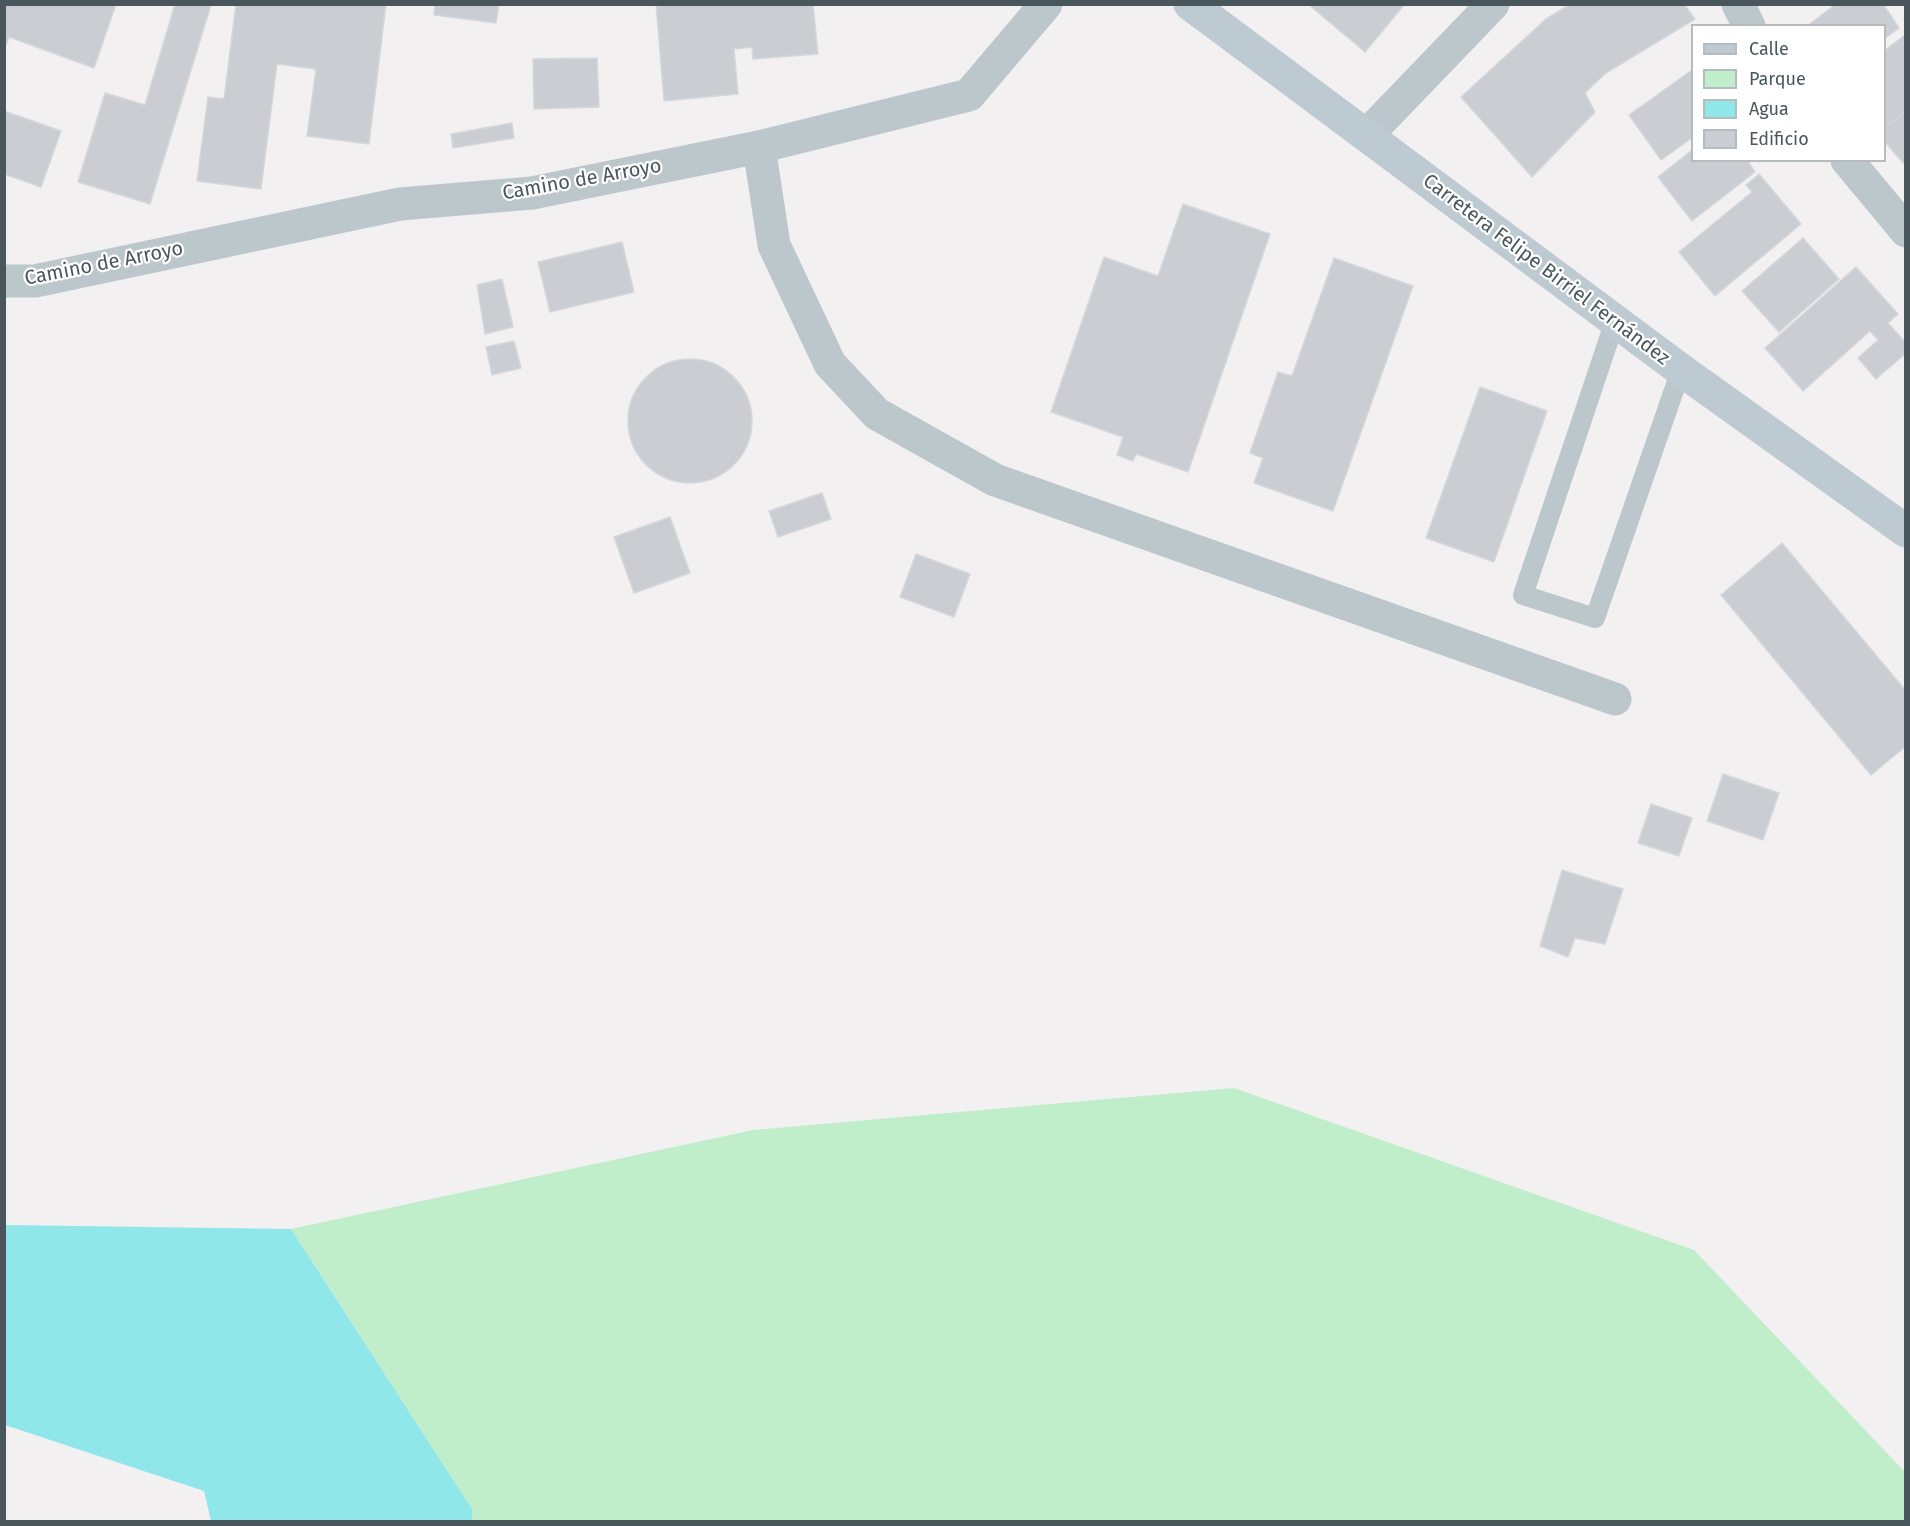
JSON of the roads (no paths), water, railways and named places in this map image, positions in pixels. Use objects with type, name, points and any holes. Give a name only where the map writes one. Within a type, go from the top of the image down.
[{"type":"street","name":"Camino de Arroyo","points":[[4,281],[35,281],[400,204],[532,193],[759,147],[969,95],[1046,4]]},
{"type":"street","name":"Carretera Felipe Birriel Fernández","points":[[1190,4],[1681,370],[1905,531]]},
{"type":"street","points":[[1366,135],[1493,4]]},
{"type":"street","points":[[1738,4],[1748,24]]},
{"type":"street","points":[[759,147],[774,245],[830,364],[877,414],[995,480],[1615,699]]},
{"type":"street","points":[[1849,162],[1905,231]]},
{"type":"lane","points":[[1615,321],[1523,595],[1595,618],[1681,370]]},
{"type":"water","points":[[5,1225],[291,1229],[472,1509],[472,1521],[211,1521],[204,1491],[5,1425]]}]
